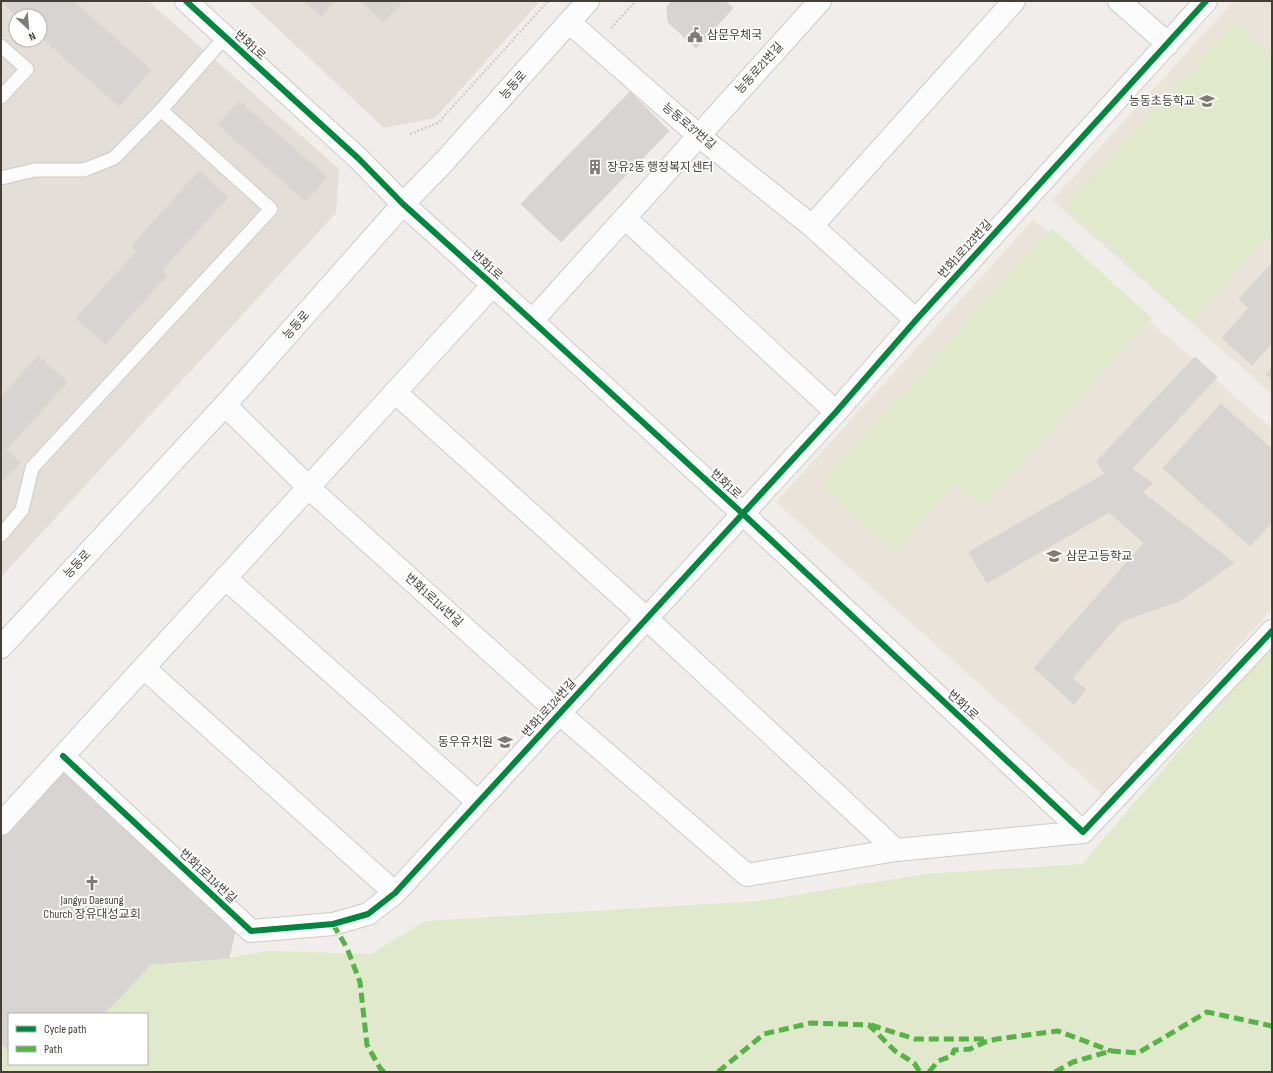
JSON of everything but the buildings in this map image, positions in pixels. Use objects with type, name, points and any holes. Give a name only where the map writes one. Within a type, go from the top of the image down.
[{"type":"street","name":"번화1로","points":[[186,1],[359,159],[403,204],[742,513],[1083,832]]},
{"type":"street","name":"능동로","points":[[1,647],[374,239],[403,204],[442,164],[588,1]]},
{"type":"street","name":"능동로21번길","points":[[532,321],[820,1]]},
{"type":"street","points":[[812,226],[1014,1]]},
{"type":"street","points":[[1119,1],[1168,44]]},
{"type":"street","name":"번화1로123번길","points":[[742,513],[836,412],[916,320],[1206,1]]},
{"type":"street","name":"능동로37번길","points":[[569,22],[699,136],[812,226],[916,320]]},
{"type":"street","points":[[625,218],[836,412]]},
{"type":"street","points":[[1,824],[493,285]]},
{"type":"street","points":[[395,392],[646,618],[896,850],[1083,832],[1272,631]]},
{"type":"street","name":"번화1로114번길","points":[[224,404],[308,487],[559,713]]},
{"type":"street","name":"번화1로124번길","points":[[368,914],[395,893],[742,513]]},
{"type":"street","points":[[225,578],[478,802]]},
{"type":"street","points":[[144,668],[395,893]]},
{"type":"street","name":"번화1로124번길","points":[[559,713],[747,875],[896,850]]},
{"type":"street","name":"번화1로114번길","points":[[63,756],[251,931],[333,924],[368,914]]},
{"type":"lane","points":[[1,178],[35,170],[84,170],[114,158],[161,110],[225,37]]},
{"type":"lane","points":[[1,46],[28,69],[1,97]]},
{"type":"lane","points":[[1,534],[22,510],[32,468],[271,209],[161,110]]},
{"type":"path","points":[[410,134],[438,124],[548,1]]},
{"type":"path","points":[[595,45],[636,1]]},
{"type":"shaded area","points":[[1,1],[148,1],[339,169],[336,213],[1,577]]},
{"type":"shaded area","points":[[248,1],[540,1],[435,118],[384,128]]},
{"type":"shaded area","name":"능동초등학교","points":[[1234,1],[1272,1],[1272,394],[1052,200]]},
{"type":"shaded area","name":"삼문고등학교","points":[[1034,219],[1272,429],[1272,609],[1103,795],[776,502]]},
{"type":"green space","name":"능동초등학교","points":[[1235,23],[1272,57],[1272,233],[1191,321],[1066,208]]},
{"type":"green space","points":[[1052,228],[1152,318],[983,507],[956,484],[895,552],[821,485]]},
{"type":"green space","points":[[1272,643],[1272,1072],[1,1072],[1,1046],[8,1049],[8,1065],[148,1065],[148,1013],[105,1013],[151,964],[229,958],[269,951],[371,954],[425,921],[759,901],[926,874],[1082,864]]},
{"type":"marked path","points":[[333,924],[347,948],[360,982],[367,1045],[380,1068],[384,1072]]},
{"type":"marked path","points":[[1055,1072],[1073,1062],[1111,1051],[1138,1053],[1207,1012],[1272,1026]]},
{"type":"marked path","points":[[718,1072],[764,1034],[811,1023],[869,1025],[895,1051],[914,1063],[920,1072]]},
{"type":"marked path","points":[[871,1025],[915,1039],[989,1039]]},
{"type":"marked path","points":[[929,1072],[938,1061],[952,1056],[954,1050],[970,1049],[985,1042],[997,1039],[1058,1031],[1111,1051]]},
{"type":"cycle path","points":[[186,1],[359,159],[403,204],[742,513],[1083,832],[1272,631]]},
{"type":"cycle path","points":[[63,756],[251,931],[333,924],[368,914],[395,893],[836,412],[916,320],[1206,1]]},
{"type":"place","name":"삼문우체국","points":[[695,35]]},
{"type":"place","name":"능동초등학교","points":[[1207,101]]},
{"type":"place","name":"장유2동 행정복지센터","points":[[595,167]]},
{"type":"place","name":"삼문고등학교","points":[[1054,556]]},
{"type":"place","name":"동우유치원","points":[[505,742]]},
{"type":"place","name":"Jangyu Daesung Church 장유대성교회","points":[[92,883]]}]
